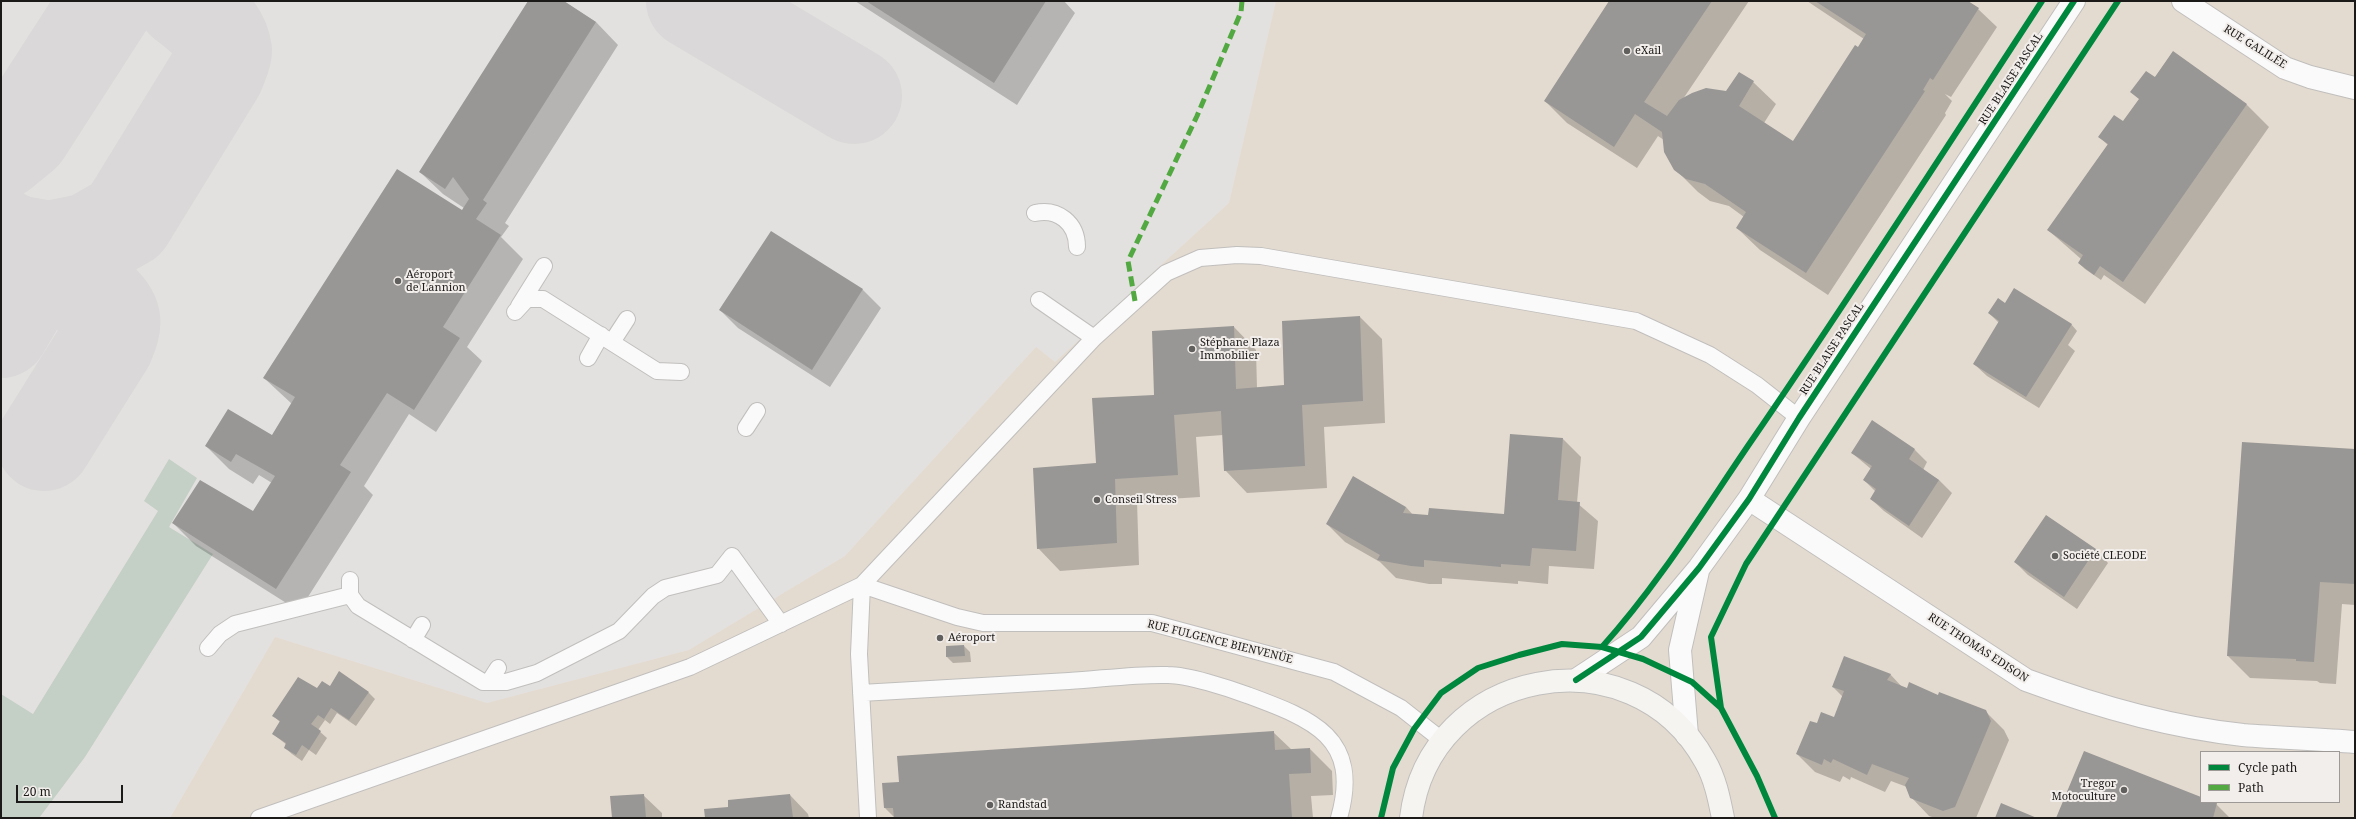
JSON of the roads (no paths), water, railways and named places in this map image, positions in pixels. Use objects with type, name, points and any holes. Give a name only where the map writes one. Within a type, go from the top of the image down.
[{"type":"main road","points":[[1411,818],[1420,782],[1430,760],[1443,740],[1464,718],[1489,701],[1516,688],[1546,681],[1576,680],[1607,684],[1637,696],[1664,712],[1688,735],[1706,761],[1718,790],[1724,818]]},
{"type":"street","name":"RUE BLAISE PASCAL","points":[[1576,680],[1641,637],[1698,568],[1749,499],[1799,418],[2074,1]]},
{"type":"street","name":"RUE GALILÉE","points":[[2183,1],[2285,68],[2310,77],[2355,88]]},
{"type":"street","name":"RUE THOMAS EDISON","points":[[1749,499],[2026,680],[2085,702],[2133,715],[2179,724],[2242,734],[2355,742]]},
{"type":"street","name":"RUE BLAISE PASCAL","points":[[1688,735],[1680,650],[1698,568]]},
{"type":"lane","points":[[1035,213],[1054,213],[1065,218],[1072,227],[1077,238],[1077,247]]},
{"type":"lane","points":[[259,818],[690,667],[862,585],[1094,338],[1166,273],[1200,258],[1237,254],[1261,256],[1636,321],[1710,355],[1758,385],[1799,418]]},
{"type":"lane","points":[[544,266],[515,312],[527,299],[543,300],[657,371],[681,372],[673,385]]},
{"type":"lane","points":[[1039,300],[1094,338]]},
{"type":"lane","points":[[588,358],[627,319]]},
{"type":"lane","points":[[746,428],[756,411]]},
{"type":"lane","points":[[208,648],[220,634],[235,624],[350,588],[358,606],[476,679],[489,682],[522,679],[537,673],[623,627],[659,592],[678,583],[712,577],[721,572],[732,556],[780,624]]},
{"type":"lane","points":[[862,585],[859,654],[868,818]]},
{"type":"lane","name":"RUE FULGENCE BIENVENÜE","points":[[862,585],[957,617],[984,623],[1152,623],[1246,647],[1334,672],[1401,708],[1443,740]]},
{"type":"lane","points":[[623,627],[634,609]]},
{"type":"lane","points":[[413,640],[422,625]]},
{"type":"lane","points":[[489,682],[498,668]]},
{"type":"lane","points":[[861,693],[1170,675],[1227,688],[1274,705],[1312,722],[1327,735],[1338,752],[1343,768],[1345,785],[1339,818]]},
{"type":"place","name":"eXail","points":[[1627,51]]},
{"type":"place","name":"Aéroport de Lannion","points":[[398,281]]},
{"type":"place","name":"Stéphane Plaza Immobilier","points":[[1192,349]]},
{"type":"place","name":"Conseil Stress","points":[[1097,500]]},
{"type":"place","name":"Société CLEODE","points":[[2055,556]]},
{"type":"place","name":"Aéroport","points":[[940,638]]},
{"type":"place","name":"Tregor Motoculture","points":[[2124,790]]},
{"type":"place","name":"Randstad","points":[[990,805]]}]
